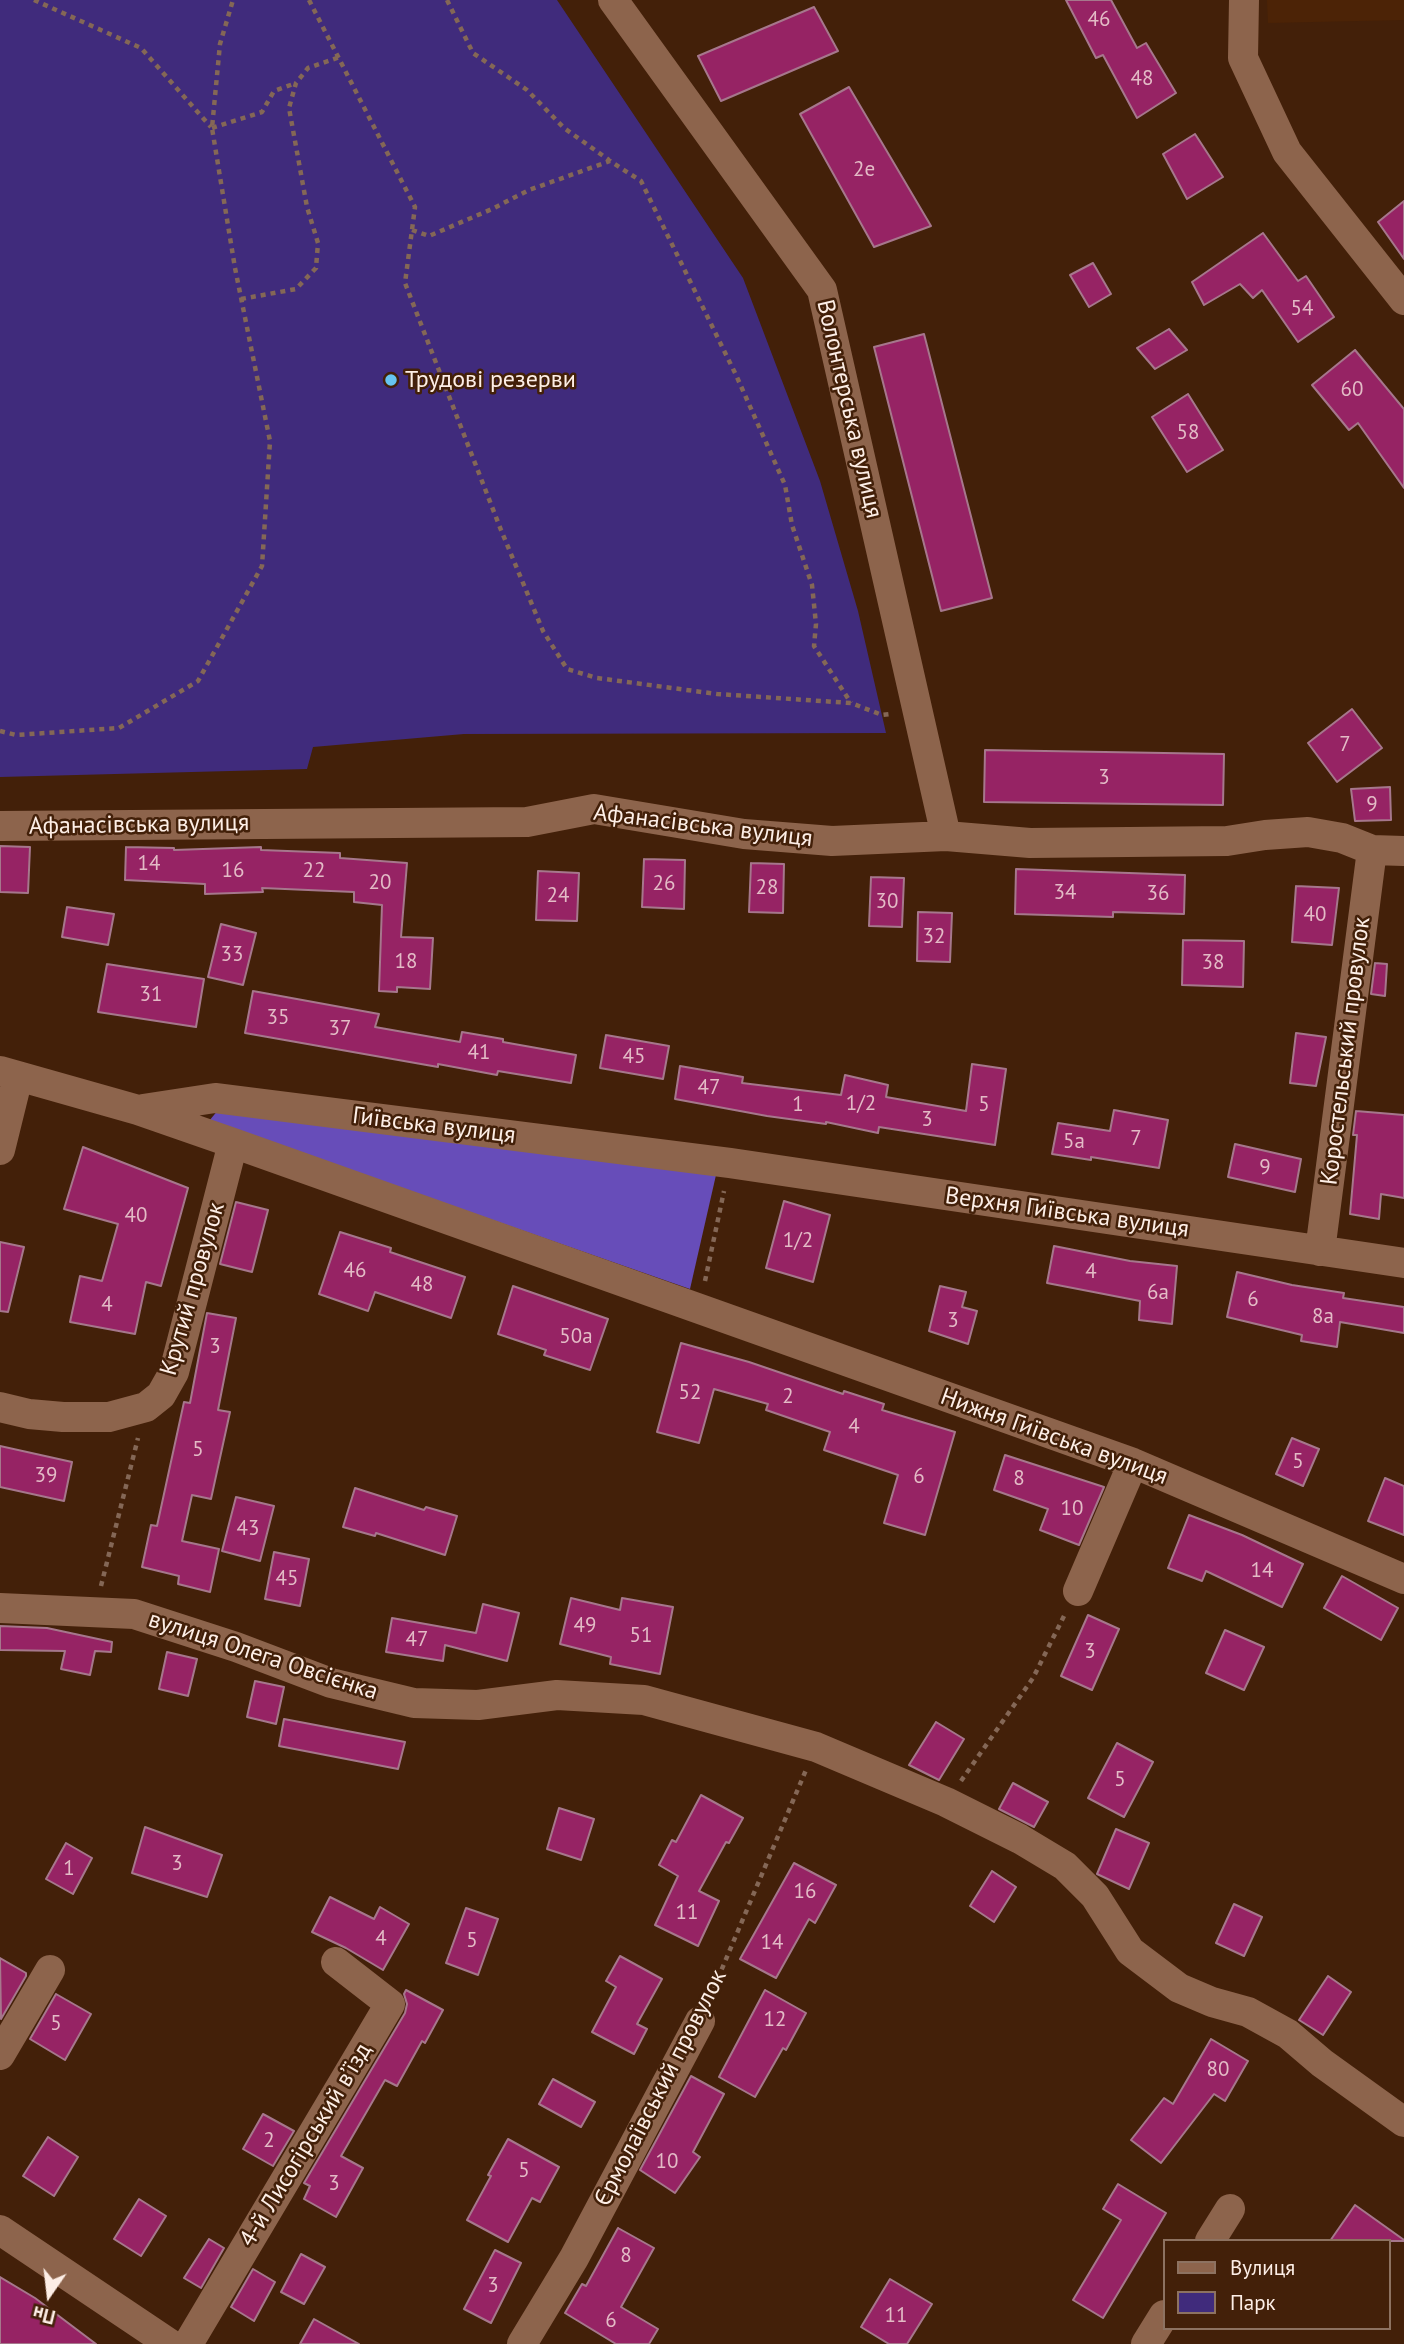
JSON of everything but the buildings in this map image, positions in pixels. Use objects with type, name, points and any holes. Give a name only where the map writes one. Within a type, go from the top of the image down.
[{"type":"street","name":"Волонтерська вулиця","points":[[613,0],[822,290],[946,836]]},
{"type":"street","points":[[1244,0],[1242,58],[1287,152],[1404,300]]},
{"type":"street","name":"Афанасівська вулиця","points":[[0,826],[527,822],[594,809],[744,834],[832,841],[946,836],[1030,844],[1227,841],[1308,832],[1342,838],[1373,850],[1404,851]]},
{"type":"street","name":"Коростельський провулок","points":[[1320,1251],[1373,850]]},
{"type":"street","points":[[0,1150],[9,1074]]},
{"type":"street","name":"Гиївська вулиця","points":[[9,1074],[138,1110],[699,1310]]},
{"type":"street","name":"Гиївська вулиця","points":[[138,1110],[215,1098],[730,1163]]},
{"type":"street","name":"Крутий провулок","points":[[146,1407],[161,1395],[174,1373],[233,1143]]},
{"type":"street","name":"Верхня Гиївська вулиця","points":[[730,1163],[1404,1263]]},
{"type":"street","name":"Нижня Гиївська вулиця","points":[[699,1310],[1133,1463],[1404,1579]]},
{"type":"street","points":[[0,1407],[29,1414],[109,1417],[146,1407]]},
{"type":"street","points":[[1078,1591],[1133,1463]]},
{"type":"street","name":"вулиця Олега Овсієнка","points":[[0,1608],[134,1614],[236,1647],[331,1683],[414,1703],[478,1705],[557,1695],[644,1700],[816,1747],[946,1802],[1020,1839],[1065,1866],[1095,1896],[1130,1951],[1179,1988],[1212,2002],[1248,2012],[1289,2034],[1322,2063],[1404,2122]]},
{"type":"street","name":"4-й Лисогірський в’їзд","points":[[188,2344],[390,2004],[336,1962]]},
{"type":"street","points":[[0,2055],[50,1970]]},
{"type":"street","name":"Єрмолаївський провулок","points":[[522,2344],[574,2258],[700,2021]]},
{"type":"street","points":[[1211,2239],[1230,2209]]},
{"type":"street","points":[[0,2230],[170,2344]]},
{"type":"street","points":[[1146,2344],[1162,2318]]},
{"type":"path","points":[[34,0],[141,48],[212,128]]},
{"type":"path","points":[[0,731],[16,735],[119,728],[198,681],[262,566],[270,441],[241,299],[212,128],[220,44],[233,0]]},
{"type":"path","points":[[309,0],[415,206],[405,283],[543,631],[567,668],[597,678],[704,692],[851,702],[882,715],[918,710]]},
{"type":"path","points":[[447,0],[473,53],[527,89],[564,128],[641,181],[736,375],[785,485],[792,525],[812,585],[816,624],[814,646],[851,702]]},
{"type":"path","points":[[241,299],[296,289],[316,268],[318,243],[307,206],[289,107],[296,83],[308,68],[340,57]]},
{"type":"path","points":[[212,128],[262,112],[274,91],[296,83]]},
{"type":"path","points":[[412,230],[429,236],[529,190],[610,160]]},
{"type":"path","points":[[699,1310],[730,1163]]},
{"type":"path","points":[[95,1611],[146,1407]]},
{"type":"path","points":[[946,1802],[1033,1678],[1078,1591]]},
{"type":"path","name":"Єрмолаївський провулок","points":[[700,2021],[816,1747]]},
{"type":"shaded area","points":[[1267,0],[1404,0],[1404,20],[1268,23]]},
{"type":"shaded area","points":[[219,1109],[716,1175],[690,1289],[209,1121]]},
{"type":"green space","name":"Трудові резерви","points":[[0,0],[557,0],[743,278],[820,481],[858,611],[886,733],[464,734],[313,747],[307,769],[0,777]]},
{"type":"place","name":"Трудові резерви","points":[[391,380]]}]
